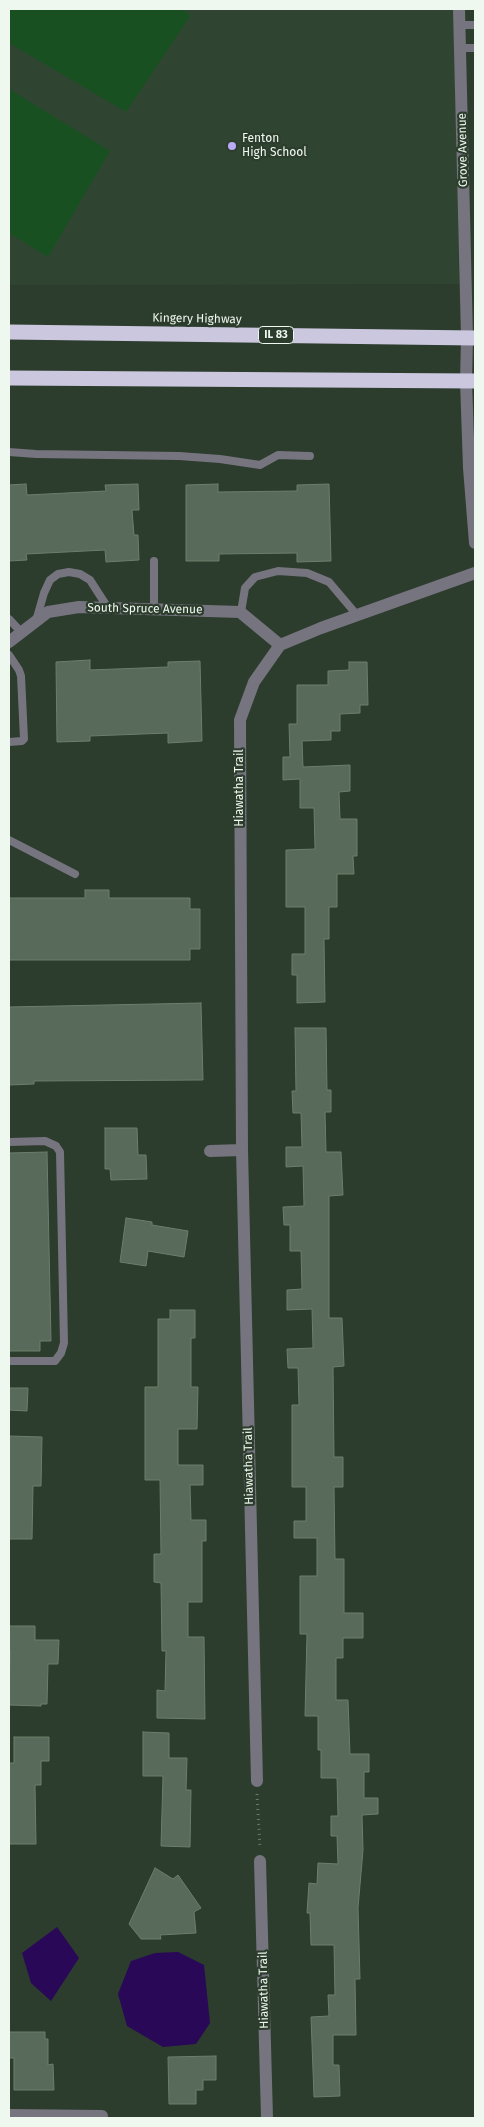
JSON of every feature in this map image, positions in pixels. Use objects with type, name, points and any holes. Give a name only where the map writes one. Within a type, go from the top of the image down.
[{"type":"highway","name":"Kingery Highway","points":[[9,332],[471,338]]},
{"type":"highway","points":[[9,378],[471,381]]},
{"type":"street","name":"Grove Avenue","points":[[459,9],[471,338],[469,468],[475,543]]},
{"type":"street","points":[[241,612],[280,644],[475,573]]},
{"type":"street","name":"South Spruce Avenue","points":[[9,642],[48,612],[80,607],[241,612]]},
{"type":"street","name":"Hiawatha Trail","points":[[257,1781],[242,1150],[240,720],[254,682],[280,644]]},
{"type":"street","points":[[210,1151],[242,1150]]},
{"type":"street","name":"Hiawatha Trail","points":[[260,1861],[267,2118]]},
{"type":"street","points":[[9,2115],[102,2116]]},
{"type":"lane","points":[[459,25],[475,25]]},
{"type":"lane","points":[[460,48],[475,48]]},
{"type":"lane","points":[[9,452],[187,457],[220,459],[260,465],[278,455],[310,456]]},
{"type":"lane","points":[[154,561],[154,609]]},
{"type":"lane","points":[[241,612],[245,588],[255,577],[278,570],[307,573],[329,582],[357,615]]},
{"type":"lane","points":[[36,621],[50,580],[58,574],[69,572],[80,574],[90,580],[108,608]]},
{"type":"lane","points":[[9,619],[20,632]]},
{"type":"lane","points":[[9,656],[21,676],[24,739],[22,741],[9,742]]},
{"type":"lane","points":[[9,840],[75,874]]},
{"type":"lane","points":[[9,1142],[44,1141],[56,1146],[60,1152],[64,1343],[61,1353],[55,1361],[9,1360]]},
{"type":"path","points":[[257,1781],[260,1861]]},
{"type":"shaded area","name":"Fenton High School","points":[[9,9],[454,9],[459,284],[9,285]]},
{"type":"shaded area","points":[[57,1927],[79,1958],[51,2001],[31,1983],[22,1953]]},
{"type":"shaded area","points":[[178,1952],[204,1965],[210,2023],[196,2044],[163,2047],[127,2026],[118,1994],[131,1961],[155,1953]]},
{"type":"green space","points":[[9,9],[181,9],[191,15],[126,112],[9,43]]},
{"type":"green space","points":[[9,89],[110,151],[48,257],[9,233]]},
{"type":"building","points":[[26,484],[27,495],[106,491],[105,485],[138,484],[139,510],[132,510],[134,535],[138,535],[139,560],[106,562],[105,550],[26,554],[27,560],[9,561],[9,485]]},
{"type":"building","points":[[218,484],[218,492],[297,491],[297,485],[329,484],[331,561],[297,562],[297,553],[219,554],[219,561],[186,561],[186,485]]},
{"type":"building","points":[[90,660],[90,670],[168,667],[168,662],[200,661],[202,741],[168,743],[168,733],[90,736],[90,741],[57,742],[56,662]]},
{"type":"building","points":[[349,662],[367,662],[368,705],[360,705],[360,713],[340,714],[340,731],[331,731],[331,740],[302,741],[303,767],[350,765],[350,791],[339,792],[340,819],[357,819],[357,856],[353,856],[354,874],[337,874],[337,907],[329,907],[329,939],[324,939],[325,1002],[297,1003],[297,975],[292,975],[292,954],[305,954],[305,907],[286,907],[286,850],[315,849],[314,808],[300,808],[300,779],[283,780],[283,757],[290,757],[289,724],[297,724],[297,685],[328,685],[328,671],[349,670]]},
{"type":"building","points":[[85,890],[109,890],[109,898],[190,898],[190,909],[200,909],[200,949],[190,949],[190,960],[9,960],[9,898],[85,898]]},
{"type":"building","points":[[201,1003],[203,1080],[34,1081],[34,1084],[9,1085],[9,1007]]},
{"type":"building","points":[[295,1028],[326,1028],[327,1090],[331,1090],[331,1112],[325,1112],[326,1152],[341,1152],[343,1195],[329,1196],[329,1318],[342,1318],[344,1366],[333,1367],[334,1457],[343,1457],[343,1487],[334,1487],[335,1559],[344,1559],[344,1613],[363,1613],[363,1638],[343,1638],[343,1658],[336,1658],[336,1700],[348,1700],[350,1754],[369,1754],[369,1772],[364,1772],[364,1798],[378,1798],[378,1814],[362,1815],[363,1850],[358,1908],[360,1979],[355,1979],[356,2035],[333,2035],[333,2065],[339,2065],[340,2096],[314,2097],[311,2017],[329,2016],[328,1995],[335,1995],[334,1945],[311,1945],[310,1913],[307,1913],[309,1883],[317,1884],[318,1863],[338,1864],[337,1836],[331,1836],[331,1816],[338,1816],[337,1778],[321,1778],[321,1750],[318,1750],[318,1716],[305,1716],[307,1634],[300,1634],[300,1576],[317,1576],[317,1538],[294,1538],[294,1521],[306,1521],[306,1487],[292,1487],[292,1405],[299,1405],[298,1368],[288,1368],[287,1349],[313,1348],[312,1309],[287,1310],[287,1290],[302,1289],[301,1251],[290,1251],[290,1225],[284,1225],[283,1207],[304,1206],[303,1166],[286,1167],[286,1147],[302,1147],[301,1113],[293,1113],[292,1091],[296,1091]]},
{"type":"building","points":[[105,1128],[137,1128],[138,1155],[146,1155],[147,1179],[111,1180],[110,1169],[105,1169]]},
{"type":"building","points":[[47,1152],[51,1341],[40,1341],[40,1351],[9,1351],[9,1153]]},
{"type":"building","points":[[126,1218],[152,1222],[152,1225],[188,1231],[184,1257],[148,1251],[146,1266],[120,1262]]},
{"type":"building","points":[[170,1310],[195,1310],[195,1338],[191,1338],[191,1387],[198,1387],[197,1429],[178,1429],[178,1465],[203,1465],[203,1485],[190,1485],[191,1520],[206,1520],[206,1541],[202,1541],[202,1602],[188,1602],[188,1637],[204,1637],[205,1719],[157,1718],[157,1690],[165,1691],[166,1651],[162,1651],[161,1583],[154,1582],[154,1554],[161,1554],[160,1480],[145,1480],[145,1387],[158,1387],[158,1319],[170,1319]]},
{"type":"building","points":[[9,1388],[28,1388],[27,1411],[9,1410]]},
{"type":"building","points":[[9,1436],[42,1437],[41,1486],[33,1486],[32,1539],[9,1539]]},
{"type":"building","points":[[9,1626],[35,1626],[35,1640],[59,1640],[58,1664],[48,1664],[47,1704],[41,1704],[41,1706],[9,1705]]},
{"type":"building","points":[[143,1732],[169,1733],[169,1758],[187,1758],[186,1790],[191,1790],[190,1847],[161,1846],[163,1776],[143,1776]]},
{"type":"building","points":[[14,1737],[49,1737],[49,1761],[41,1761],[41,1785],[35,1785],[36,1844],[9,1844],[9,1763],[14,1763]]},
{"type":"building","points":[[155,1868],[173,1879],[178,1875],[201,1908],[194,1912],[196,1933],[160,1935],[161,1939],[141,1939],[129,1924]]},
{"type":"building","points":[[9,2032],[45,2032],[45,2039],[48,2039],[48,2065],[53,2064],[54,2090],[14,2090],[14,2058],[9,2058]]},
{"type":"building","points":[[216,2056],[216,2080],[203,2080],[203,2090],[196,2090],[196,2104],[169,2104],[168,2057]]},
{"type":"place","name":"Fenton High School","points":[[232,146]]}]
